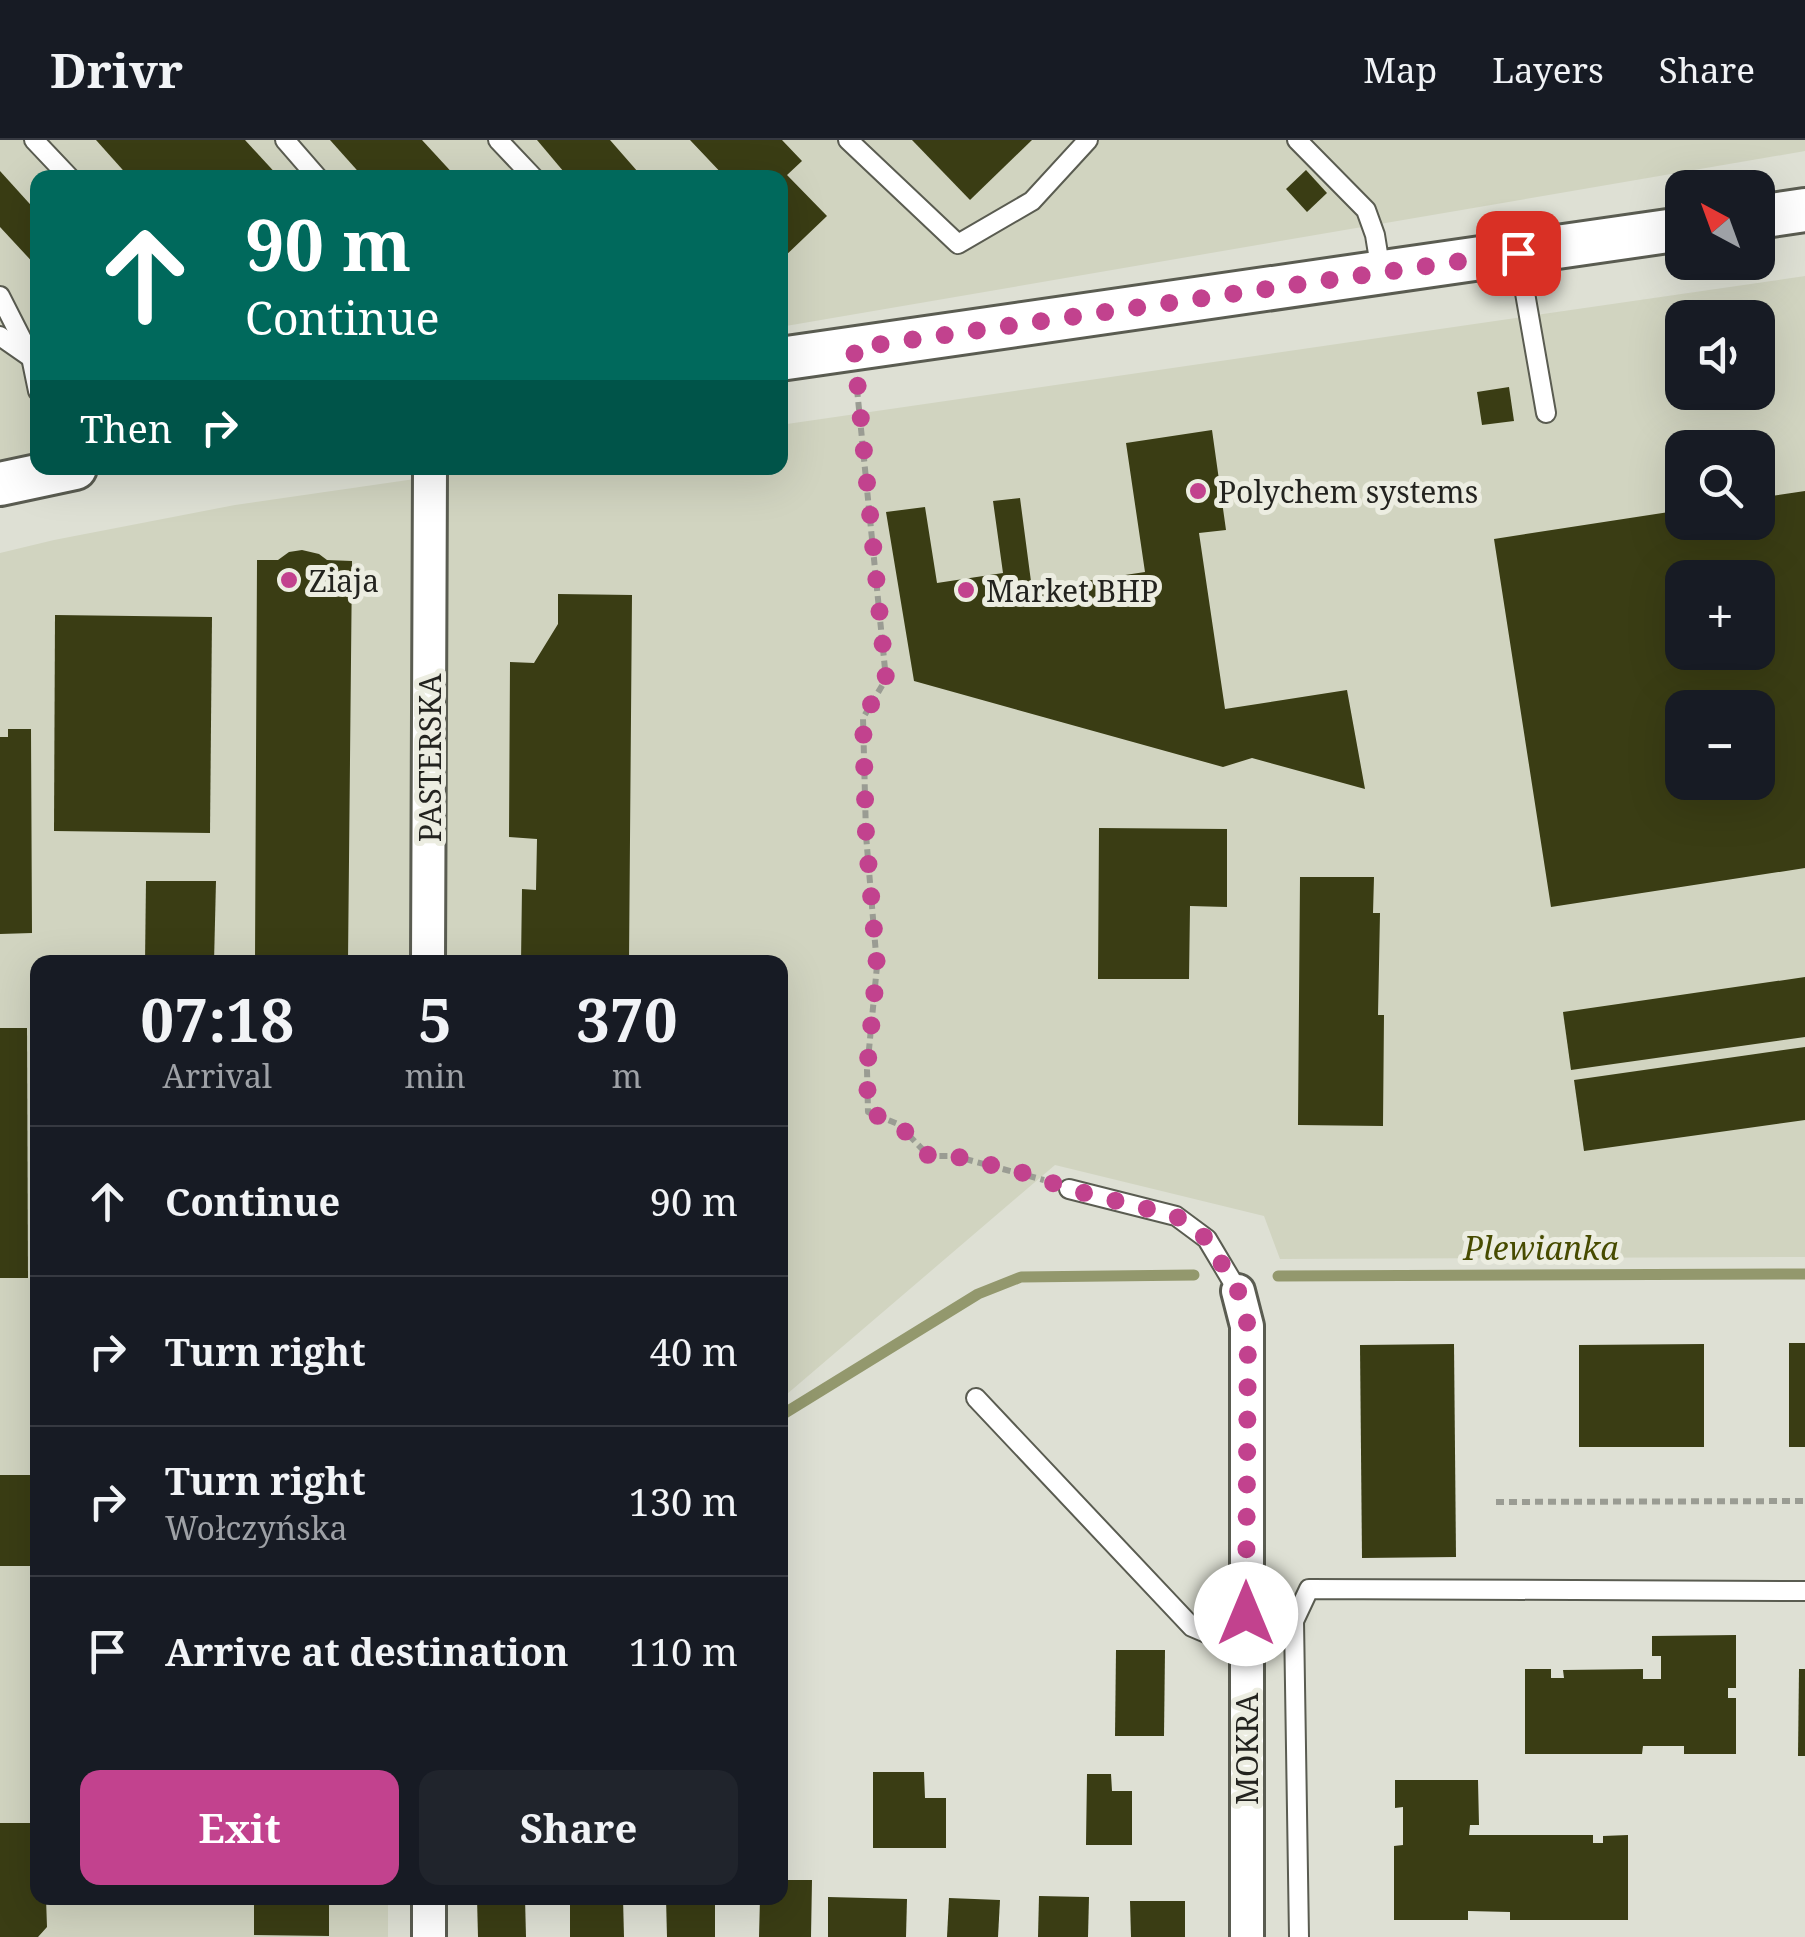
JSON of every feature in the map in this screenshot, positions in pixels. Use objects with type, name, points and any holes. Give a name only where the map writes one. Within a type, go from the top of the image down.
[{"type":"street","points":[[1775,215],[1805,210]]},
{"type":"street","points":[[788,358],[1665,231]]},
{"type":"street","points":[[0,484],[36,475]]},
{"type":"street","name":"PASTERSKA","points":[[428,955],[430,475]]},
{"type":"street","name":"MOKRA","points":[[1238,1291],[1248,1326],[1247,1937]]},
{"type":"street","points":[[429,1905],[430,1937]]},
{"type":"lane","points":[[34,140],[62,170]]},
{"type":"lane","points":[[286,140],[311,170]]},
{"type":"lane","points":[[498,140],[526,170]]},
{"type":"lane","points":[[848,140],[958,244],[1032,200],[1088,140]]},
{"type":"lane","points":[[1298,140],[1366,210],[1381,272]]},
{"type":"lane","points":[[1518,253],[1546,413]]},
{"type":"lane","points":[[0,296],[30,356]]},
{"type":"lane","points":[[0,336],[30,357]]},
{"type":"lane","name":"MOKRA","points":[[1069,1189],[1176,1216],[1207,1239],[1238,1291]]},
{"type":"lane","points":[[976,1398],[1192,1627],[1246,1650]]},
{"type":"lane","points":[[1299,1937],[1294,1621],[1308,1590],[1805,1591]]},
{"type":"path","points":[[854,348],[886,679],[863,718],[867,853],[877,966],[867,1070],[868,1112],[898,1124],[929,1156],[954,1156],[1028,1174],[1069,1189]]},
{"type":"path","points":[[1496,1502],[1805,1500]]},
{"type":"shaded area","points":[[0,140],[1805,140],[1805,151],[1694,170],[1665,170],[1665,175],[788,326],[788,170],[30,170],[30,475],[79,475],[0,492]]},
{"type":"shaded area","points":[[1805,276],[1805,1257],[1280,1259],[1264,1216],[1055,1165],[788,1393],[788,955],[30,955],[30,1905],[388,1905],[388,1937],[0,1937],[0,553],[235,505],[443,475],[788,475],[788,424]]},
{"type":"building","points":[[96,140],[245,140],[273,170],[123,170]]},
{"type":"building","points":[[330,140],[422,140],[450,170],[357,170]]},
{"type":"building","points":[[537,140],[610,140],[636,170],[562,170]]},
{"type":"building","points":[[690,140],[782,140],[802,161],[788,174],[788,170],[718,170]]},
{"type":"building","points":[[912,140],[1032,140],[970,200]]},
{"type":"building","points":[[1306,170],[1327,193],[1307,212],[1286,189]]},
{"type":"building","points":[[0,171],[30,204],[30,259],[0,227]]},
{"type":"building","points":[[788,176],[827,216],[788,253]]},
{"type":"building","points":[[1509,387],[1514,421],[1482,425],[1477,392]]},
{"type":"building","points":[[1212,430],[1226,530],[1199,533],[1225,709],[1347,690],[1365,789],[1252,758],[1223,767],[914,681],[886,512],[925,507],[937,583],[1003,573],[993,501],[1020,498],[1032,589],[1145,572],[1126,443]]},
{"type":"building","points":[[1805,491],[1805,868],[1551,907],[1494,539],[1665,513],[1665,540],[1775,540],[1775,495]]},
{"type":"building","points":[[302,550],[327,560],[352,561],[348,955],[255,955],[257,560],[278,560],[289,552]]},
{"type":"building","points":[[558,594],[632,595],[629,955],[521,955],[522,889],[536,890],[537,839],[509,837],[510,662],[534,663],[558,624]]},
{"type":"building","points":[[55,615],[212,617],[210,833],[54,831]]},
{"type":"building","points":[[8,729],[31,729],[32,933],[0,934],[0,737],[8,737]]},
{"type":"building","points":[[1099,828],[1227,829],[1227,907],[1190,906],[1189,979],[1098,979]]},
{"type":"building","points":[[1300,877],[1374,877],[1373,913],[1380,913],[1378,1015],[1384,1015],[1383,1126],[1298,1125]]},
{"type":"building","points":[[146,881],[216,881],[214,955],[145,955]]},
{"type":"building","points":[[1805,977],[1805,1037],[1571,1070],[1563,1012]]},
{"type":"building","points":[[0,1028],[27,1028],[28,1278],[0,1278]]},
{"type":"building","points":[[1805,1047],[1805,1120],[1584,1151],[1574,1080]]},
{"type":"building","points":[[1789,1343],[1805,1343],[1805,1447],[1789,1447]]},
{"type":"building","points":[[1454,1344],[1456,1557],[1362,1558],[1360,1345]]},
{"type":"building","points":[[1704,1344],[1704,1447],[1579,1447],[1579,1345]]},
{"type":"building","points":[[0,1475],[30,1475],[30,1566],[0,1566]]},
{"type":"building","points":[[1736,1635],[1736,1688],[1728,1688],[1728,1698],[1736,1698],[1736,1754],[1684,1754],[1684,1746],[1643,1746],[1642,1754],[1525,1754],[1525,1669],[1551,1669],[1551,1678],[1564,1678],[1563,1670],[1643,1669],[1643,1679],[1661,1679],[1661,1656],[1652,1656],[1652,1636]]},
{"type":"building","points":[[1116,1650],[1165,1650],[1164,1736],[1115,1736]]},
{"type":"building","points":[[1799,1669],[1805,1669],[1805,1756],[1798,1756]]},
{"type":"building","points":[[873,1772],[924,1772],[925,1798],[946,1798],[946,1848],[873,1848]]},
{"type":"building","points":[[1087,1774],[1111,1774],[1112,1791],[1132,1791],[1132,1845],[1086,1845]]},
{"type":"building","points":[[1395,1780],[1478,1780],[1479,1825],[1470,1825],[1469,1835],[1593,1835],[1593,1843],[1603,1843],[1603,1836],[1628,1835],[1628,1920],[1510,1920],[1510,1912],[1468,1911],[1468,1920],[1394,1920],[1394,1846],[1403,1845],[1403,1807],[1395,1808]]},
{"type":"building","points":[[0,1823],[30,1823],[30,1905],[46,1905],[47,1927],[38,1937],[0,1937]]},
{"type":"building","points":[[788,1880],[812,1880],[811,1937],[759,1937],[760,1905],[788,1905]]},
{"type":"building","points":[[1039,1896],[1089,1897],[1088,1937],[1038,1937]]},
{"type":"building","points":[[828,1897],[907,1899],[906,1937],[828,1937]]},
{"type":"building","points":[[949,1898],[1000,1900],[998,1937],[947,1937]]},
{"type":"building","points":[[1130,1901],[1185,1901],[1185,1937],[1131,1937]]},
{"type":"building","points":[[254,1905],[329,1905],[329,1936],[254,1935]]},
{"type":"building","points":[[477,1905],[525,1905],[526,1937],[478,1937]]},
{"type":"building","points":[[570,1905],[623,1905],[624,1937],[570,1937]]},
{"type":"building","points":[[666,1905],[715,1905],[715,1937],[667,1937]]},
{"type":"waterway","name":"Plewianka","points":[[1278,1276],[1805,1274]]},
{"type":"waterway","name":"Plewianka","points":[[788,1411],[978,1294],[1021,1277],[1194,1275]]},
{"type":"place","name":"Polychem systems","points":[[1198,491]]},
{"type":"place","name":"Ziaja","points":[[289,580]]},
{"type":"place","name":"Market BHP","points":[[966,590]]},
{"type":"route","points":[[1246,1614],[1248,1326],[1238,1291],[1207,1239],[1176,1216],[954,1156],[929,1156],[898,1124],[868,1112],[867,1070],[877,966],[870,907],[863,718],[886,679],[854,348],[1518,253]]}]
